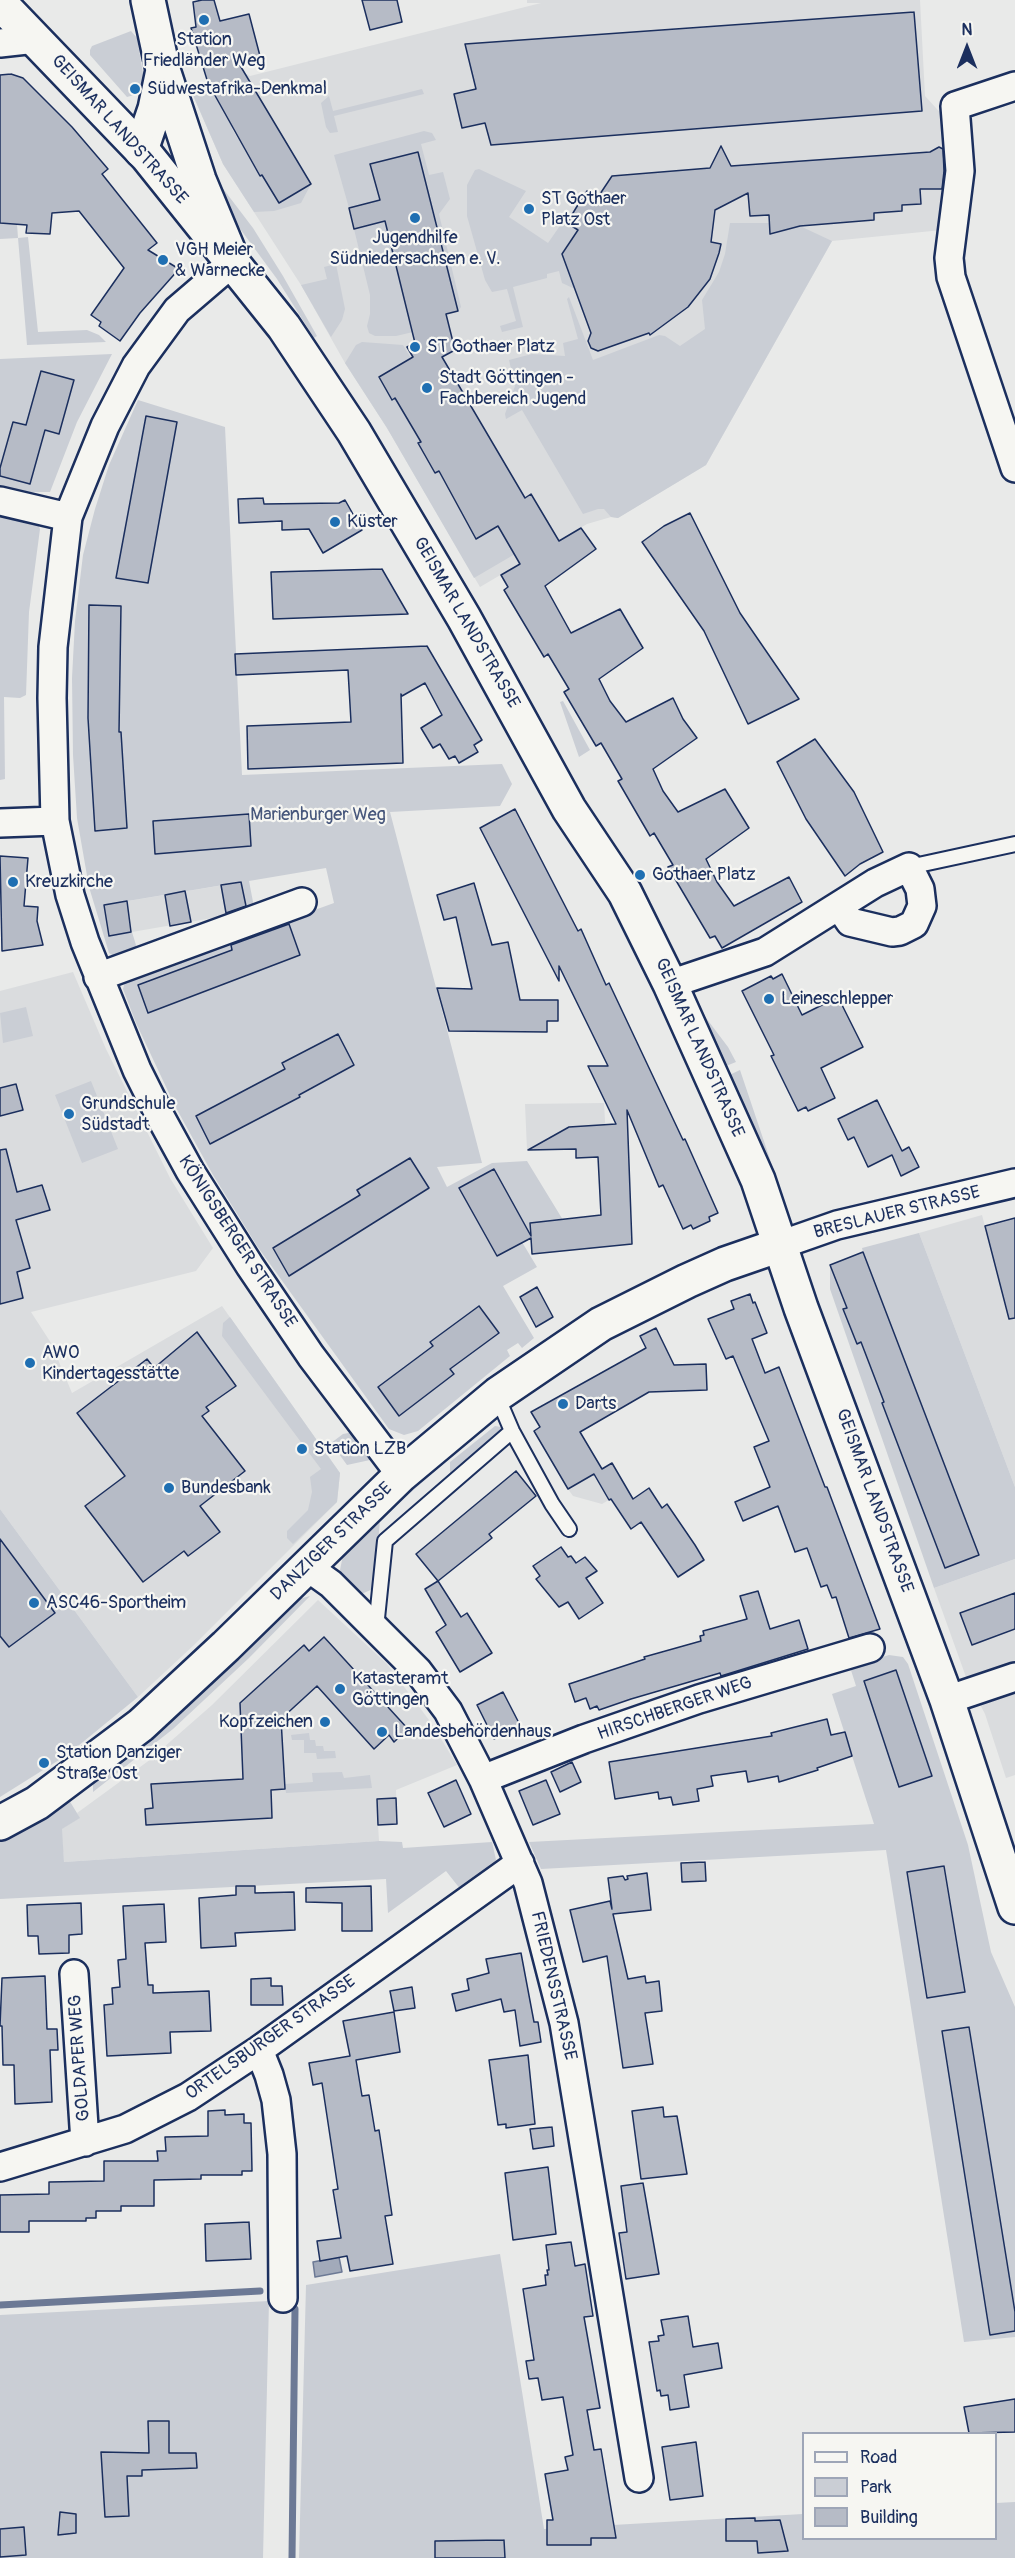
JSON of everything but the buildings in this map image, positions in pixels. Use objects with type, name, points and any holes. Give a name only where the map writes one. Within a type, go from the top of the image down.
[{"type":"main road","name":"GEISMAR LANDSTRASSE","points":[[148,0],[163,70],[199,180],[233,262]]},
{"type":"main road","name":"GEISMAR LANDSTRASSE","points":[[0,3],[141,150],[284,327],[354,432],[459,608],[569,809],[625,893],[670,984],[758,1180],[801,1308],[947,1700],[1015,1907]]},
{"type":"main road","points":[[141,150],[160,92],[163,70]]},
{"type":"main road","name":"DANZIGER STRASSE","points":[[0,1823],[36,1803],[141,1725],[226,1646],[401,1475],[497,1395],[601,1324],[706,1272],[780,1245]]},
{"type":"street","points":[[0,43],[36,39]]},
{"type":"street","points":[[1015,86],[955,106],[960,171],[949,258],[951,277],[1015,468]]},
{"type":"street","name":"KÖNIGSBERGER STRASSE","points":[[233,262],[177,310],[136,366],[105,426],[68,517],[53,647],[55,820],[70,895],[98,976],[137,1070],[190,1171],[311,1356],[401,1475]]},
{"type":"street","points":[[0,501],[68,517]]},
{"type":"street","points":[[0,823],[55,820]]},
{"type":"street","points":[[670,984],[765,952],[874,883],[909,867],[920,890],[922,906],[918,918],[908,928],[892,932],[850,922],[845,918],[839,906]]},
{"type":"street","points":[[98,976],[302,902]]},
{"type":"street","name":"BRESLAUER STRASSE","points":[[780,1245],[837,1226],[1015,1183]]},
{"type":"street","name":"FRIEDENSSTRASSE","points":[[306,1566],[331,1584],[418,1671],[448,1711],[483,1779],[520,1863],[538,1918],[564,2023],[639,2478]]},
{"type":"street","name":"HIRSCHBERGER WEG","points":[[483,1779],[584,1739],[699,1699],[870,1648]]},
{"type":"street","points":[[947,1700],[1015,1677]]},
{"type":"street","name":"ORTELSBURGER STRASSE","points":[[0,2167],[125,2129],[188,2097],[259,2050],[520,1863]]},
{"type":"street","name":"GOLDAPER WEG","points":[[74,1974],[85,2142]]},
{"type":"street","points":[[259,2050],[276,2100],[282,2154],[283,2298]]},
{"type":"lane","points":[[909,867],[1015,844]]},
{"type":"lane","points":[[497,1395],[512,1431],[552,1504],[569,1528]]},
{"type":"lane","points":[[376,1630],[385,1541],[512,1431]]},
{"type":"shaded area","points":[[527,0],[920,0],[925,96],[946,119],[950,183],[942,230],[832,241],[706,465],[618,518],[611,517],[587,524],[480,587],[387,428],[345,363],[301,285],[223,164],[192,93],[241,71],[250,76],[541,3],[527,3]]},
{"type":"shaded area","points":[[242,882],[247,912],[109,936],[104,905]]},
{"type":"shaded area","points":[[73,972],[106,1049],[170,1178],[213,1248],[196,1271],[31,1312],[51,1343],[72,1393],[222,1306],[340,1473],[337,1502],[194,1645],[138,1697],[0,1509],[0,991]]},
{"type":"shaded area","points":[[604,1103],[607,1157],[589,1158],[588,1147],[527,1150],[525,1104]]},
{"type":"shaded area","points":[[982,1215],[1003,1294],[1015,1292],[1015,1487],[919,1233]]},
{"type":"shaded area","points":[[612,1463],[627,1489],[602,1504],[573,1496],[568,1489]]},
{"type":"shaded area","points":[[1015,1559],[1015,1775],[1006,1778],[985,1714],[966,1677],[934,1588]]},
{"type":"shaded area","name":"Landesbehördenhaus","points":[[318,1600],[387,1664],[432,1724],[457,1765],[396,1790],[397,1824],[378,1825],[379,1841],[64,1862],[61,1829],[79,1818],[77,1813],[147,1762],[212,1705]]},
{"type":"green space","points":[[131,31],[137,38],[145,85],[141,93],[127,97],[90,55],[90,50],[92,46]]},
{"type":"green space","points":[[241,71],[247,75],[216,93],[234,127],[232,129],[238,139],[240,138],[260,176],[262,175],[279,203],[311,184],[301,203],[274,211],[254,212],[223,164],[192,93]]},
{"type":"green space","points":[[422,89],[424,94],[334,116],[338,132],[330,133],[326,127],[321,103],[329,96],[333,111]]},
{"type":"green space","points":[[424,131],[432,133],[436,140],[421,144],[429,175],[443,172],[450,199],[439,214],[461,307],[458,311],[418,153],[371,164],[381,206],[360,205],[349,208],[334,155]]},
{"type":"green space","points":[[204,154],[218,182],[253,228],[283,276],[317,336],[314,338],[277,279],[221,203]]},
{"type":"green space","points":[[479,169],[526,191],[509,217],[548,243],[564,220],[578,230],[562,254],[575,289],[562,283],[559,271],[547,274],[547,278],[513,287],[523,327],[502,332],[500,326],[516,321],[507,289],[492,292],[485,280],[467,216],[467,185],[475,170]]},
{"type":"green space","points":[[384,217],[410,323],[430,328],[396,336],[375,336],[369,333],[367,326],[370,314],[370,295],[354,229]]},
{"type":"green space","points":[[0,223],[17,224],[18,238],[0,239]]},
{"type":"green space","points":[[730,223],[769,223],[771,235],[800,226],[832,241],[706,465],[618,518],[611,517],[604,509],[583,514],[522,410],[506,419],[505,414],[515,386],[509,360],[532,354],[565,356],[563,343],[578,339],[567,299],[569,297],[593,360],[659,335],[665,336],[680,346],[705,329],[702,300],[719,272],[725,254]]},
{"type":"green space","points":[[28,237],[38,332],[87,330],[99,335],[106,342],[27,345],[18,238]]},
{"type":"green space","points":[[336,264],[345,309],[342,320],[331,337],[301,285],[327,279],[324,267]]},
{"type":"green space","points":[[362,342],[403,345],[411,358],[379,377],[392,399],[395,398],[421,442],[418,444],[435,473],[439,471],[476,539],[498,526],[515,554],[474,578],[387,428],[345,363],[356,345]]},
{"type":"green space","points":[[112,354],[77,422],[50,492],[30,492],[0,486],[0,359]]},
{"type":"green space","name":"Marienburger Weg","points":[[138,400],[225,427],[242,775],[502,764],[512,784],[500,806],[390,812],[482,1163],[437,1167],[447,1187],[492,1163],[527,1161],[563,1220],[522,1242],[537,1267],[503,1286],[534,1338],[522,1348],[518,1343],[507,1350],[510,1356],[418,1431],[404,1435],[389,1429],[257,1246],[213,1175],[175,1106],[136,1023],[123,989],[130,977],[334,903],[326,868],[249,881],[254,907],[247,912],[241,882],[104,905],[109,936],[132,932],[139,955],[121,961],[109,953],[89,887],[77,818],[73,755],[72,678],[75,621],[83,555],[95,509],[109,465]]},
{"type":"green space","points":[[0,513],[37,522],[40,529],[29,612],[26,695],[20,698],[4,697],[5,779],[0,780]]},
{"type":"green space","points":[[563,701],[590,750],[579,757],[560,702]]},
{"type":"green space","points":[[694,1002],[728,1047],[736,1062],[721,1068]]},
{"type":"green space","points":[[26,1007],[33,1036],[3,1043],[0,1013]]},
{"type":"green space","points":[[740,1070],[776,1177],[774,1182],[725,1077]]},
{"type":"green space","points":[[91,1081],[118,1149],[82,1163],[55,1095]]},
{"type":"green space","points":[[919,1233],[1015,1487],[1015,1559],[934,1588],[830,1289],[830,1265],[863,1252],[862,1248]]},
{"type":"green space","points":[[230,1317],[340,1473],[337,1502],[293,1544],[287,1538],[287,1531],[308,1510],[312,1492],[310,1477],[321,1469],[222,1336],[223,1323]]},
{"type":"green space","points":[[495,1426],[501,1427],[501,1430],[450,1479],[450,1462]]},
{"type":"green space","points":[[354,1432],[369,1452],[370,1460],[347,1465],[331,1443],[343,1434]]},
{"type":"green space","points":[[446,1456],[448,1460],[380,1519],[375,1582],[373,1589],[359,1595],[342,1579],[340,1570],[344,1550]]},
{"type":"green space","name":"ASC46-Sportheim","points":[[0,1509],[138,1697],[67,1755],[0,1797]]},
{"type":"green space","points":[[310,1596],[249,1658],[173,1729],[93,1792],[93,1782],[168,1722],[288,1606],[299,1599]]},
{"type":"green space","points":[[889,1655],[903,1657],[908,1664],[968,1845],[991,1952],[1015,2007],[1015,2337],[964,2342],[886,1850],[541,1869],[529,1842],[874,1824],[832,1694],[856,1686],[850,1667]]},
{"type":"green space","points":[[309,1733],[310,1740],[315,1740],[316,1746],[323,1746],[324,1751],[335,1751],[336,1758],[317,1759],[316,1753],[304,1753],[304,1740],[292,1740],[291,1735]]},
{"type":"green space","points":[[342,1772],[344,1778],[370,1775],[372,1788],[286,1793],[285,1784],[313,1782],[312,1773]]},
{"type":"green space","points":[[69,1800],[80,1818],[62,1829],[64,1862],[379,1841],[402,1842],[403,1848],[492,1842],[496,1860],[491,1867],[461,1890],[446,1871],[388,1913],[386,1879],[0,1899],[0,1841]]},
{"type":"green space","points":[[500,2254],[544,2529],[802,2514],[802,2540],[997,2540],[997,2503],[1015,2502],[1015,2558],[299,2558],[306,2285]]},
{"type":"green space","points":[[269,2301],[263,2558],[0,2558],[0,2315]]},
{"type":"water","points":[[339,2257],[342,2272],[315,2277],[313,2262]]},
{"type":"waterway","points":[[0,2305],[260,2291]]},
{"type":"waterway","points":[[292,2558],[295,2309]]},
{"type":"place","name":"Station Friedländer Weg","points":[[204,20]]},
{"type":"place","name":"Südwestafrika-Denkmal","points":[[135,89]]},
{"type":"place","name":"ST Gothaer Platz Ost","points":[[529,209]]},
{"type":"place","name":"Jugendhilfe Südniedersachsen e. V.","points":[[415,218]]},
{"type":"place","name":"VGH Meier & Warnecke","points":[[163,260]]},
{"type":"place","name":"ST Gothaer Platz","points":[[415,347]]},
{"type":"place","name":"Stadt Göttingen - Fachbereich Jugend","points":[[427,388]]},
{"type":"place","name":"Küster","points":[[335,522]]},
{"type":"place","name":"Gothaer Platz","points":[[640,875]]},
{"type":"place","name":"Kreuzkirche","points":[[13,882]]},
{"type":"place","name":"Leineschlepper","points":[[769,999]]},
{"type":"place","name":"Grundschule Südstadt","points":[[69,1114]]},
{"type":"place","name":"AWO Kindertagesstätte","points":[[30,1363]]},
{"type":"place","name":"Darts","points":[[563,1404]]},
{"type":"place","name":"Station LZB","points":[[302,1449]]},
{"type":"place","name":"Bundesbank","points":[[169,1488]]},
{"type":"place","name":"ASC46-Sportheim","points":[[34,1603]]},
{"type":"place","name":"Katasteramt Göttingen","points":[[340,1689]]},
{"type":"place","name":"Kopfzeichen","points":[[325,1722]]},
{"type":"place","name":"Landesbehördenhaus","points":[[382,1732]]},
{"type":"place","name":"Station Danziger Straße Ost","points":[[44,1763]]}]
